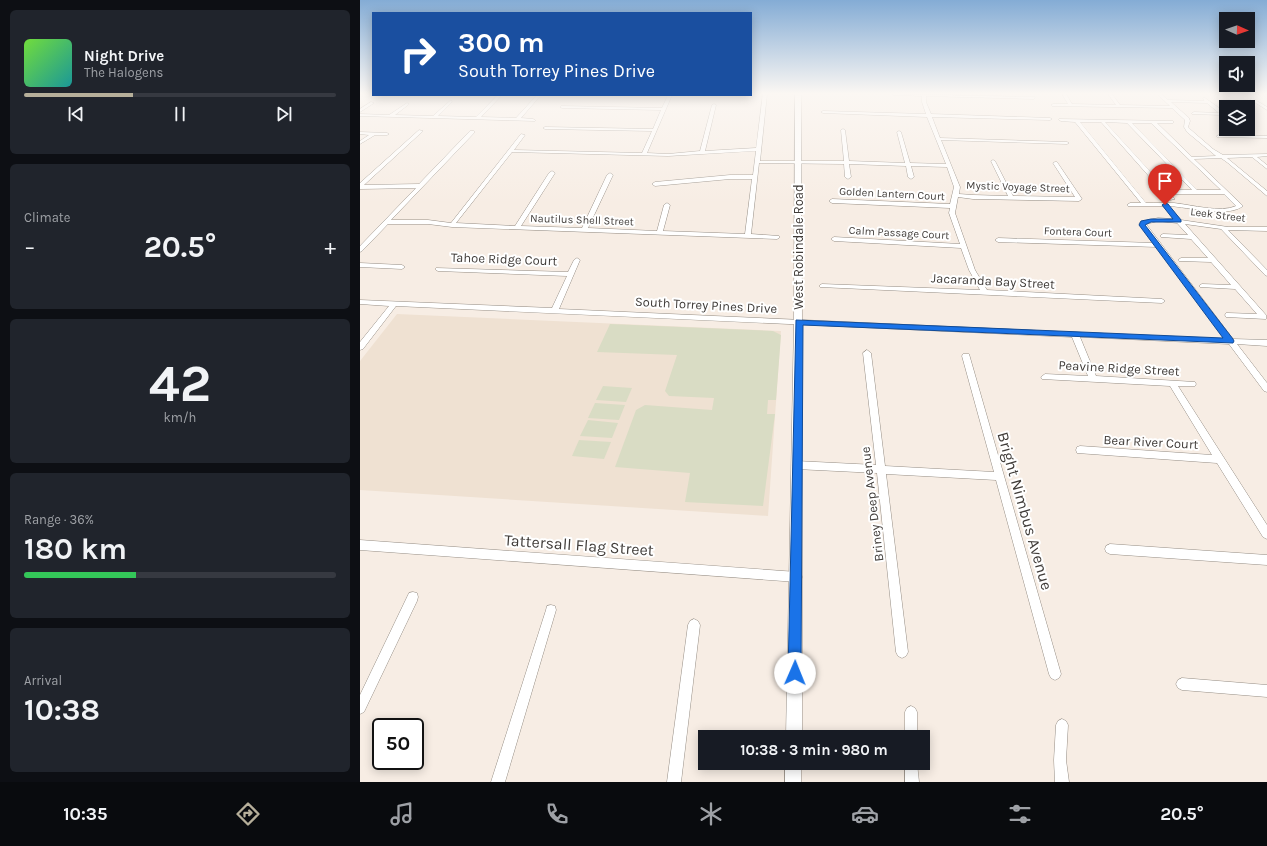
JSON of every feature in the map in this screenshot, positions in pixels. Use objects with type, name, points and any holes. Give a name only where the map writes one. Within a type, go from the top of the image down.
[{"type":"main road","name":"West Robindale Road","points":[[794,730],[798,322],[797,130]]},
{"type":"main road","points":[[793,770],[793,782]]},
{"type":"street","points":[[644,155],[655,130]]},
{"type":"street","points":[[702,152],[707,130]]},
{"type":"street","points":[[748,236],[760,130]]},
{"type":"street","points":[[843,130],[848,177]]},
{"type":"street","points":[[935,130],[957,187],[952,206],[952,213],[972,270],[984,292]]},
{"type":"street","points":[[1085,130],[1145,205]]},
{"type":"street","points":[[1111,130],[1172,199]]},
{"type":"street","points":[[1137,130],[1196,192]]},
{"type":"street","points":[[1130,205],[1165,205],[1207,209],[1232,209],[1239,207],[1239,204],[1162,130]]},
{"type":"street","points":[[1189,130],[1211,150],[1230,162],[1267,194]]},
{"type":"street","points":[[360,186],[421,131]]},
{"type":"street","points":[[360,250],[472,132]]},
{"type":"street","points":[[899,132],[911,177]]},
{"type":"street","points":[[360,133],[387,134]]},
{"type":"street","points":[[360,143],[373,134]]},
{"type":"street","points":[[452,225],[523,135]]},
{"type":"street","points":[[1219,136],[1267,137]]},
{"type":"street","points":[[938,139],[1068,143]]},
{"type":"street","points":[[510,151],[644,155],[758,149]]},
{"type":"street","points":[[1252,155],[1267,167]]},
{"type":"street","points":[[1191,158],[1267,155]]},
{"type":"street","points":[[993,161],[1011,198]]},
{"type":"street","points":[[756,162],[847,162],[949,166]]},
{"type":"street","name":"Mystic Voyage Street","points":[[956,195],[1011,198],[1079,199],[1055,163]]},
{"type":"street","points":[[517,227],[552,173]]},
{"type":"street","points":[[584,230],[610,175]]},
{"type":"street","points":[[655,184],[730,177],[755,177]]},
{"type":"street","points":[[360,186],[421,186]]},
{"type":"street","points":[[1166,192],[1226,192]]},
{"type":"street","name":"Golden Lantern Court","points":[[832,201],[952,206]]},
{"type":"street","points":[[659,233],[667,205]]},
{"type":"street","points":[[1165,205],[1236,287],[1265,317]]},
{"type":"street","name":"Leek Street","points":[[1157,245],[1142,225],[1143,222],[1151,220],[1179,221],[1223,228],[1264,229]]},
{"type":"street","name":"Nautilus Shell Street","points":[[387,222],[428,222],[452,225],[777,237]]},
{"type":"street","points":[[1223,228],[1267,274]]},
{"type":"street","points":[[1264,229],[1267,235]]},
{"type":"street","points":[[1163,236],[1192,237]]},
{"type":"street","name":"Calm Passage Court","points":[[834,239],[963,246]]},
{"type":"street","name":"Fontera Court","points":[[998,240],[1157,245]]},
{"type":"street","points":[[1157,245],[1267,389]]},
{"type":"street","points":[[554,310],[576,260]]},
{"type":"street","points":[[1181,260],[1213,260]]},
{"type":"street","points":[[360,265],[402,267]]},
{"type":"street","name":"Tahoe Ridge Court","points":[[438,269],[570,274]]},
{"type":"street","name":"Jacaranda Bay Street","points":[[822,286],[1162,301]]},
{"type":"street","points":[[1202,286],[1236,287]]},
{"type":"street","name":"South Torrey Pines Drive","points":[[360,302],[1267,343]]},
{"type":"street","points":[[360,346],[394,303]]},
{"type":"street","points":[[1228,315],[1265,317]]},
{"type":"street","points":[[1075,334],[1093,379]]},
{"type":"street","name":"Briney Deep Avenue","points":[[868,353],[902,652]]},
{"type":"street","name":"Bright Nimbus Avenue","points":[[966,356],[1055,674]]},
{"type":"street","name":"Peavine Ridge Street","points":[[1046,377],[1192,384]]},
{"type":"street","points":[[1172,383],[1267,534]]},
{"type":"street","name":"Bear River Court","points":[[1080,450],[1220,459]]},
{"type":"street","points":[[796,465],[1000,476]]},
{"type":"street","name":"Tattersall Flag Street","points":[[360,545],[796,577]]},
{"type":"street","points":[[1110,549],[1267,560]]},
{"type":"street","points":[[360,708],[413,597]]},
{"type":"street","points":[[498,782],[551,610]]},
{"type":"street","points":[[674,782],[694,625]]},
{"type":"street","points":[[1182,684],[1267,691]]},
{"type":"street","points":[[911,712],[911,730]]},
{"type":"street","points":[[1062,724],[1060,760],[1062,782]]},
{"type":"street","points":[[911,770],[912,782]]},
{"type":"shaded area","points":[[397,314],[781,331],[768,516],[360,490],[360,361]]},
{"type":"green space","points":[[610,324],[773,331],[781,335],[776,400],[768,400],[767,414],[775,414],[763,506],[685,502],[690,473],[615,467],[636,410],[645,405],[712,410],[714,398],[669,396],[665,391],[677,355],[597,352]]},
{"type":"green space","points":[[603,386],[632,388],[626,402],[596,400]]},
{"type":"green space","points":[[595,403],[625,405],[619,420],[588,418]]},
{"type":"green space","points":[[588,420],[618,423],[612,438],[580,436]]},
{"type":"green space","points":[[579,440],[611,442],[604,459],[572,456]]},
{"type":"route","points":[[795,673],[798,322],[1230,341],[1142,225],[1143,222],[1151,220],[1179,221],[1165,205]]}]
